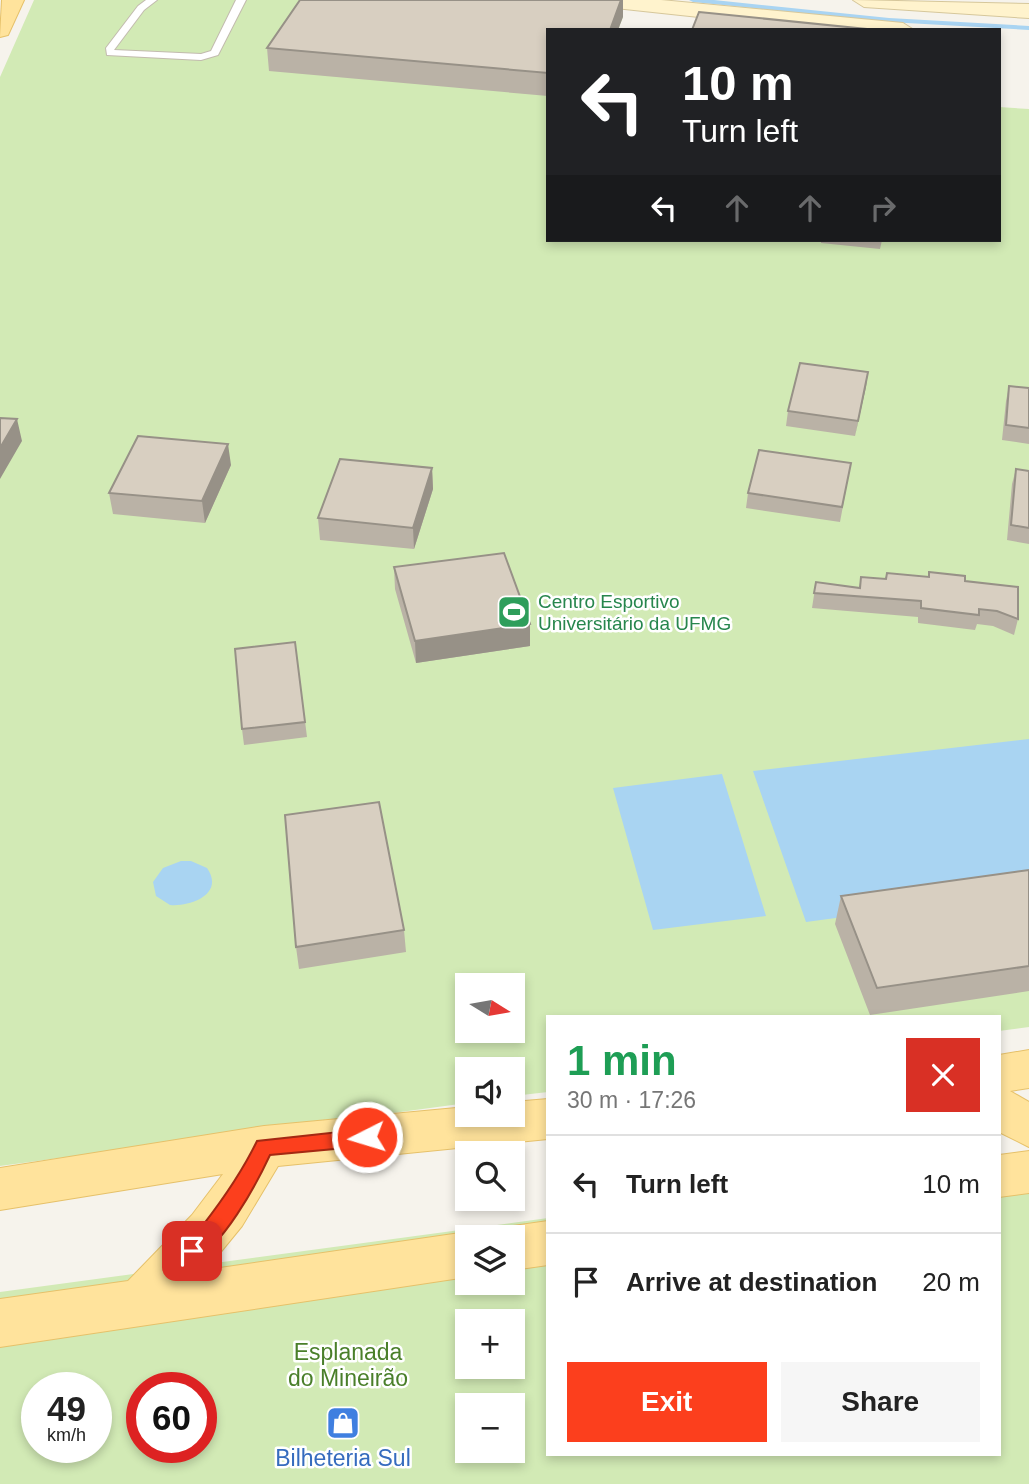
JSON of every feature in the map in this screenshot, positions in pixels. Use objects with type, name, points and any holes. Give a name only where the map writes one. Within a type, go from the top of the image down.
[{"type":"main road","points":[[0,30],[13,0]]},
{"type":"main road","points":[[1001,1074],[1029,1069]]},
{"type":"main road","points":[[1001,1108],[1029,1127]]},
{"type":"main road","points":[[0,1189],[264,1147],[546,1119]]},
{"type":"main road","points":[[141,1303],[206,1237],[249,1179],[264,1147]]},
{"type":"main road","points":[[1001,1176],[1029,1171]]},
{"type":"main road","points":[[525,1246],[546,1243]]},
{"type":"main road","points":[[0,1323],[455,1257]]},
{"type":"street","points":[[606,0],[727,15],[880,28]]},
{"type":"street","points":[[864,0],[965,9],[1029,11]]},
{"type":"lane","points":[[152,0],[141,8],[110,53],[201,57],[215,53],[241,0]]},
{"type":"green space","name":"Centro Esportivo Universitário da UFMG","points":[[34,0],[499,0],[623,17],[619,28],[546,28],[546,242],[1001,242],[1001,107],[1029,109],[1029,1027],[1001,1031],[1001,1015],[546,1015],[546,1092],[525,1095],[525,1057],[455,1057],[455,1105],[0,1166],[0,77]]},
{"type":"green space","name":"Esplanada do Mineirão","points":[[1029,1153],[1029,1484],[0,1484],[0,1292],[455,1231],[455,1295],[525,1295],[525,1225],[496,1225],[546,1218],[546,1456],[1001,1456],[1001,1157]]},
{"type":"water","points":[[1029,739],[1029,892],[806,922],[753,771]]},
{"type":"water","points":[[722,774],[766,916],[653,930],[613,788]]},
{"type":"water","points":[[181,861],[191,861],[207,868],[212,885],[209,892],[196,901],[170,905],[156,896],[153,882],[163,868]]},
{"type":"building","points":[[300,0],[621,0],[611,28],[546,28],[546,73],[267,48]]},
{"type":"building","points":[[699,12],[857,28],[693,28]]},
{"type":"building","points":[[800,363],[868,372],[858,421],[788,411]]},
{"type":"building","points":[[1009,386],[1029,388],[1029,428],[1006,425]]},
{"type":"building","points":[[0,418],[17,419],[0,448]]},
{"type":"building","points":[[138,436],[228,444],[202,501],[109,493]]},
{"type":"building","points":[[759,450],[851,463],[842,507],[748,493]]},
{"type":"building","points":[[340,459],[432,468],[413,528],[318,518]]},
{"type":"building","points":[[1016,469],[1029,471],[1029,528],[1011,525]]},
{"type":"building","points":[[504,553],[530,624],[415,641],[394,567]]},
{"type":"building","points":[[929,572],[965,576],[965,581],[1018,587],[1018,619],[997,611],[979,609],[979,615],[921,608],[921,601],[814,593],[816,582],[860,588],[861,577],[886,579],[887,573],[929,577]]},
{"type":"building","points":[[295,642],[305,722],[242,729],[235,649]]},
{"type":"building","points":[[379,802],[404,930],[296,947],[285,815]]},
{"type":"building","points":[[1029,870],[1029,966],[877,988],[841,896]]},
{"type":"waterway","points":[[693,0],[889,20],[1029,28]]},
{"type":"place","name":"Centro Esportivo Universitário da UFMG","points":[[514,612]]},
{"type":"place","name":"Bilheteria Sul","points":[[343,1423]]},
{"type":"route","points":[[192,1251],[206,1237],[249,1179],[264,1147],[367,1137]]}]
